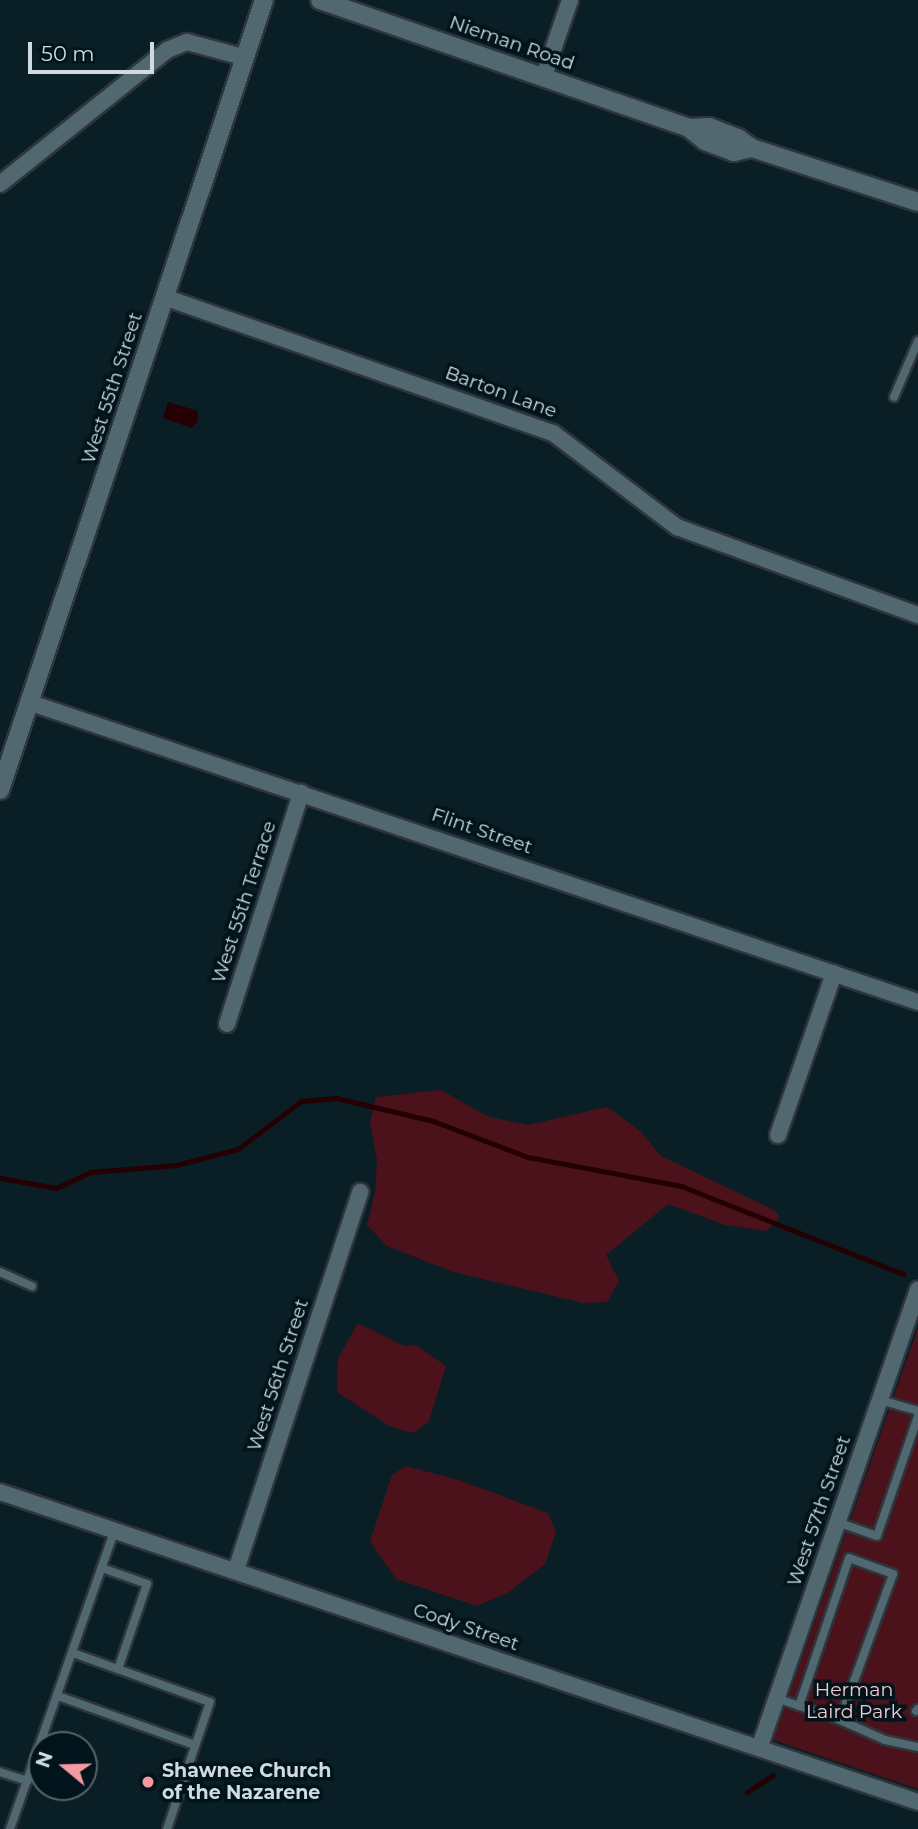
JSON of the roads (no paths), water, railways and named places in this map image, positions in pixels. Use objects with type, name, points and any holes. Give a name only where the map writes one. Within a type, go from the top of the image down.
[{"type":"street","name":"West 55th Street","points":[[0,790],[264,0]]},
{"type":"street","name":"Nieman Road","points":[[320,0],[689,128],[709,127],[738,138],[752,149],[918,202]]},
{"type":"street","points":[[544,76],[570,0]]},
{"type":"street","points":[[0,184],[167,50],[187,42],[243,57]]},
{"type":"street","name":"Barton Lane","points":[[164,297],[553,433],[677,527],[918,615]]},
{"type":"street","name":"Flint Street","points":[[31,703],[918,1002]]},
{"type":"street","name":"West 55th Terrace","points":[[227,1024],[301,793]]},
{"type":"street","points":[[778,1135],[834,973]]},
{"type":"street","name":"West 56th Street","points":[[236,1570],[360,1192]]},
{"type":"street","name":"West 57th Street","points":[[760,1746],[918,1290]]},
{"type":"street","name":"Cody Street","points":[[0,1492],[760,1746],[918,1802]]},
{"type":"lane","points":[[894,397],[918,341]]},
{"type":"lane","points":[[0,1272],[32,1286]]},
{"type":"lane","points":[[837,1522],[877,1536],[918,1413],[880,1400]]},
{"type":"lane","points":[[10,1829],[115,1530]]},
{"type":"lane","points":[[799,1706],[849,1558],[893,1574],[839,1720]]},
{"type":"lane","points":[[102,1568],[147,1584],[118,1669]]},
{"type":"lane","points":[[73,1653],[210,1702],[167,1829]]},
{"type":"lane","points":[[58,1696],[195,1745]]},
{"type":"lane","points":[[776,1699],[839,1720],[886,1740],[918,1747]]},
{"type":"lane","points":[[0,1772],[27,1781]]},
{"type":"waterway","points":[[0,1178],[56,1188],[91,1172],[176,1165],[238,1149],[301,1101],[336,1098],[433,1121],[528,1157],[681,1186],[903,1274]]},
{"type":"waterway","points":[[747,1792],[773,1775]]},
{"type":"place","name":"Shawnee Church of the Nazarene","points":[[148,1782]]},
{"type":"park label","name":"Herman Laird Park","points":[[854,1701]]}]
